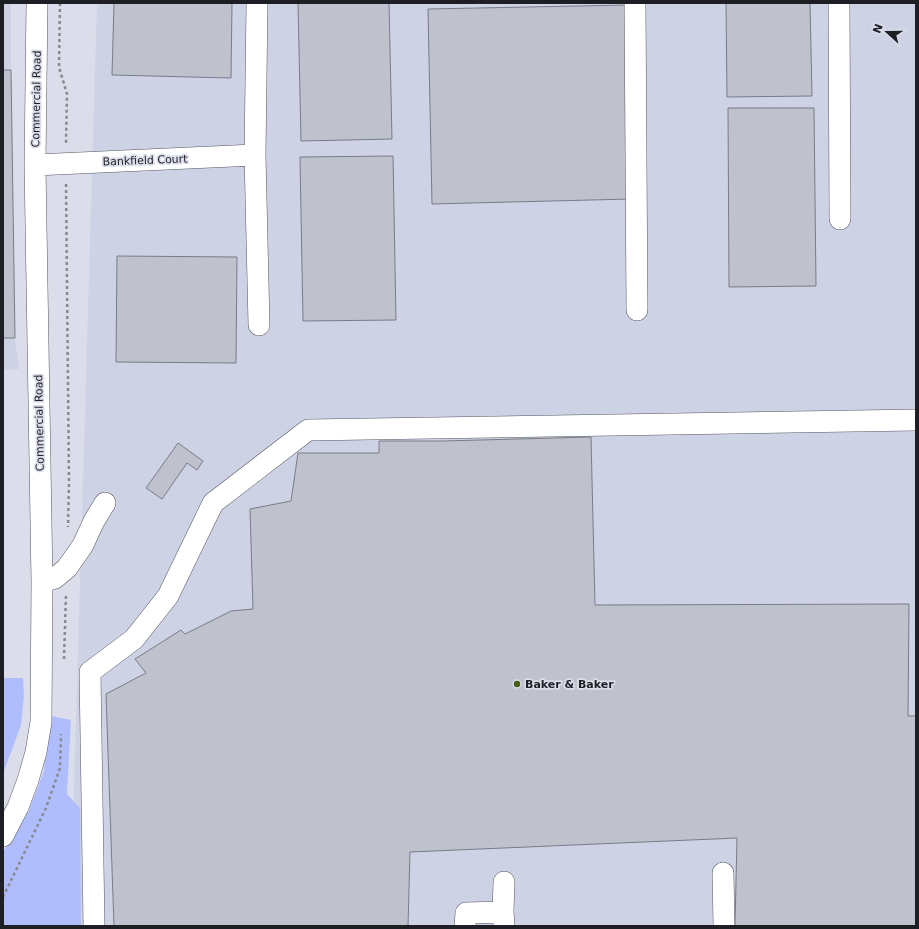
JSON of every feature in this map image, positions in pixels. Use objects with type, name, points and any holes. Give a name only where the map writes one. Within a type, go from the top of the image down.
[{"type":"street","name":"Commercial Road","points":[[3,836],[18,807],[28,780],[36,752],[41,722],[42,582],[35,165],[38,3]]},
{"type":"street","points":[[257,3],[255,155],[259,325]]},
{"type":"street","points":[[635,3],[637,310]]},
{"type":"street","points":[[839,3],[840,219]]},
{"type":"street","name":"Bankfield Court","points":[[35,165],[255,155]]},
{"type":"street","points":[[94,926],[90,672],[134,639],[168,596],[213,503],[308,430],[916,420]]},
{"type":"street","points":[[42,582],[55,578],[67,568],[105,504]]},
{"type":"street","points":[[723,873],[724,926]]},
{"type":"street","points":[[465,926],[466,913],[504,919],[504,882]]},
{"type":"shaded area","points":[[3,3],[11,3],[15,338],[19,369],[3,370]]},
{"type":"shaded area","points":[[97,3],[916,3],[916,926],[70,926]]},
{"type":"shaded area","points":[[3,678],[23,678],[24,696],[21,725],[3,774]]},
{"type":"shaded area","points":[[47,715],[71,720],[67,794],[80,808],[81,926],[3,926],[3,852],[29,810],[44,771]]},
{"type":"building","points":[[114,3],[232,3],[231,78],[112,75]]},
{"type":"building","points":[[298,3],[389,3],[392,139],[301,141]]},
{"type":"building","points":[[726,3],[810,3],[812,96],[727,97]]},
{"type":"building","points":[[627,5],[631,199],[432,204],[428,9]]},
{"type":"building","points":[[3,70],[11,70],[15,338],[3,338]]},
{"type":"building","points":[[728,108],[814,108],[816,286],[729,287]]},
{"type":"building","points":[[393,156],[396,320],[303,321],[300,157]]},
{"type":"building","points":[[117,256],[237,257],[236,363],[116,362]]},
{"type":"building","name":"Baker & Baker","points":[[591,437],[595,605],[909,604],[908,716],[916,716],[916,926],[735,926],[737,838],[410,852],[408,926],[114,926],[106,694],[146,673],[135,659],[181,630],[185,634],[231,611],[253,609],[250,509],[291,501],[298,453],[379,453],[379,441],[443,441]]},
{"type":"building","points":[[178,443],[203,461],[197,470],[187,463],[162,499],[146,488]]},
{"type":"place","name":"Baker & Baker","points":[[517,684]]}]
